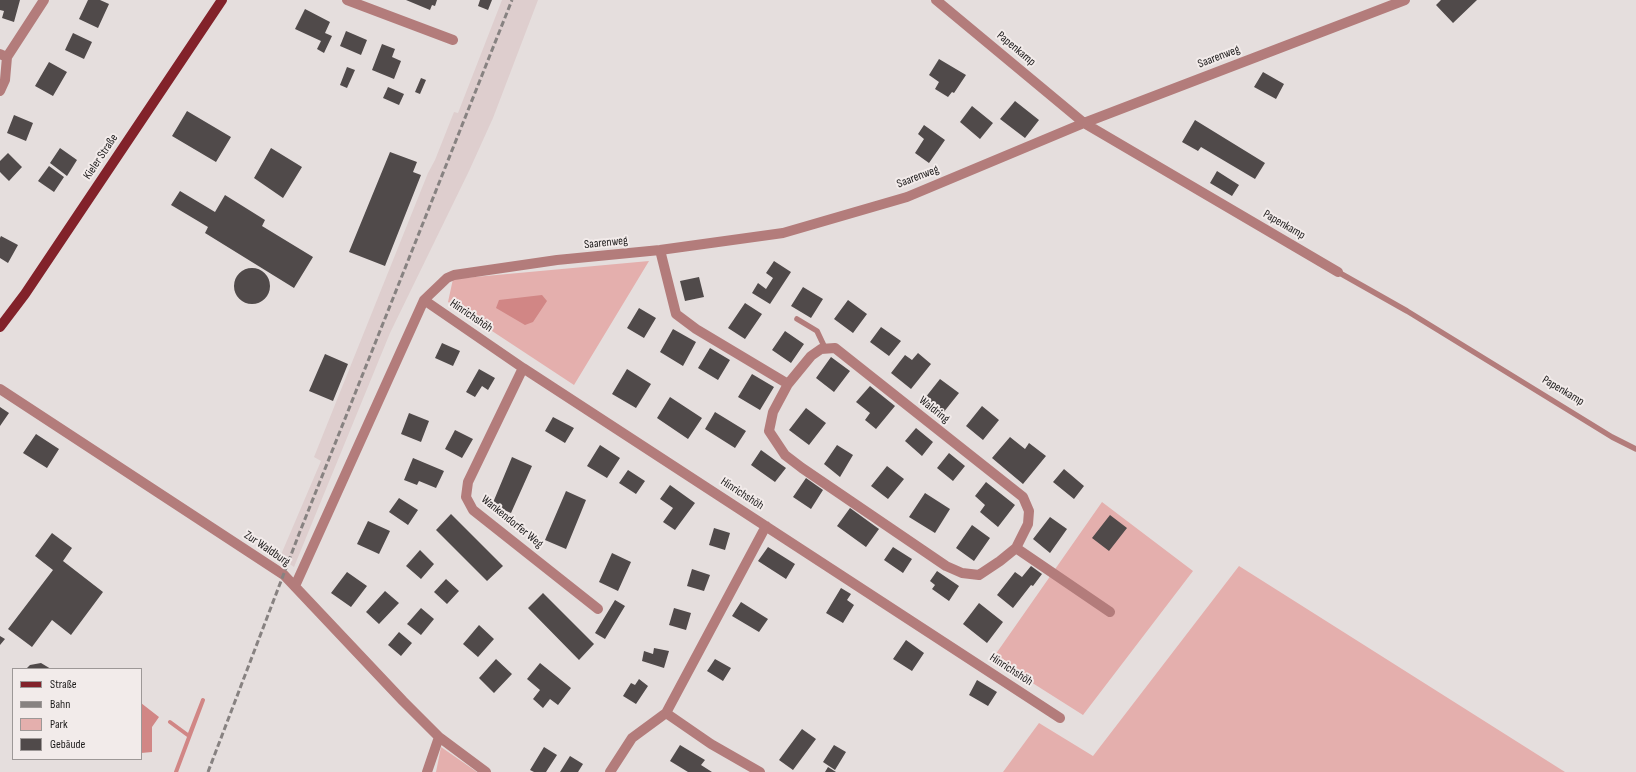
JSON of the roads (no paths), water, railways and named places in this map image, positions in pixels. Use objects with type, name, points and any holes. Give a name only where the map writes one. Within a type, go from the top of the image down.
[{"type":"main road","name":"Kieler Straße","points":[[0,327],[25,294],[222,0]]},
{"type":"street","points":[[0,91],[5,80],[4,56],[44,0]]},
{"type":"street","points":[[347,0],[453,40]]},
{"type":"street","name":"Papenkamp","points":[[936,0],[1084,123],[1338,272]]},
{"type":"street","name":"Saarenweg","points":[[424,300],[446,278],[454,275],[557,260],[660,250],[783,233],[907,197],[1084,123],[1405,0]]},
{"type":"street","points":[[660,250],[676,314],[696,329],[788,384]]},
{"type":"street","points":[[295,586],[424,300]]},
{"type":"street","name":"Hinrichshöh","points":[[424,300],[524,368],[1060,718]]},
{"type":"street","name":"Waldring","points":[[820,348],[835,348],[1023,497],[1028,511],[1028,524],[1016,548],[1000,561],[979,574],[962,574],[946,566],[802,468],[785,455],[769,431],[773,412],[788,384],[811,356],[820,348]]},
{"type":"street","name":"Wankendorfer Weg","points":[[524,368],[468,482],[466,497],[473,510],[598,609]]},
{"type":"street","name":"Zur Waldburg","points":[[0,389],[284,574],[403,701],[439,737],[486,772]]},
{"type":"street","name":"Hinrichshöh","points":[[610,772],[632,738],[666,713],[766,526]]},
{"type":"street","points":[[1016,548],[1110,612]]},
{"type":"street","points":[[666,713],[711,744],[760,772]]},
{"type":"street","points":[[426,772],[439,737]]},
{"type":"lane","name":"Papenkamp","points":[[1338,272],[1407,311],[1612,437],[1636,449]]},
{"type":"lane","points":[[797,318],[817,331],[824,348]]},
{"type":"waterway","points":[[170,722],[189,736],[203,700],[176,772]]},
{"type":"railway","points":[[208,772],[299,534],[512,0]]}]
